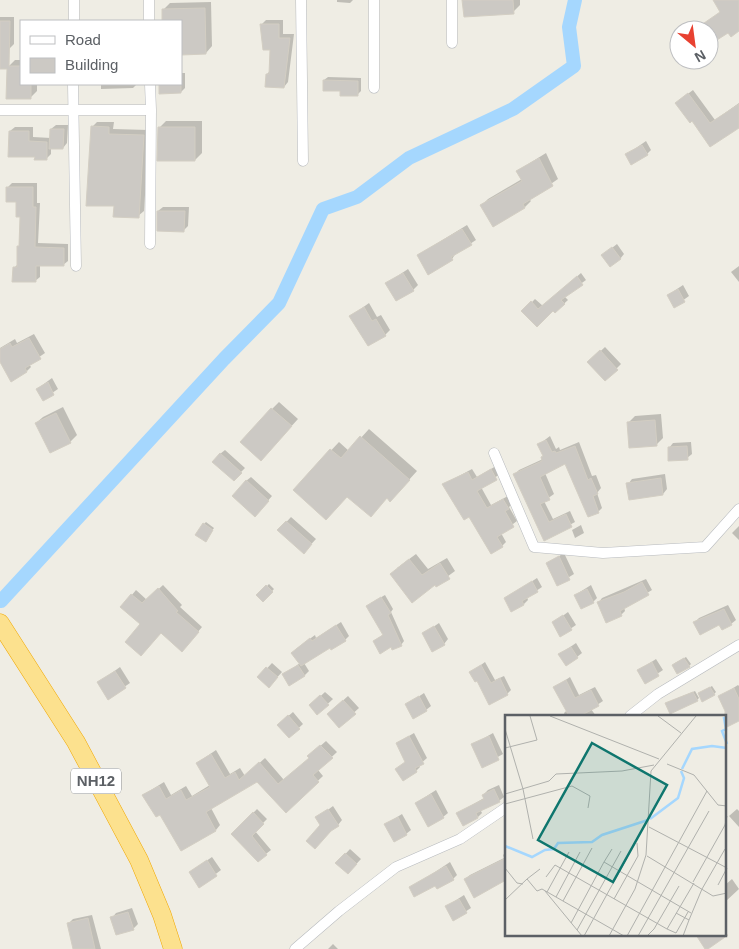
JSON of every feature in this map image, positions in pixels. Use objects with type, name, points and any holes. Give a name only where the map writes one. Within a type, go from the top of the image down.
[{"type":"highway","name":"NH12","points":[[0,623],[76,742],[139,860],[162,915],[173,949]]},
{"type":"street","points":[[74,0],[74,20]]},
{"type":"street","points":[[149,0],[150,20]]},
{"type":"street","points":[[301,0],[303,162]]},
{"type":"street","points":[[374,0],[374,88]]},
{"type":"street","points":[[452,0],[452,43]]},
{"type":"street","points":[[73,85],[76,266]]},
{"type":"street","points":[[150,85],[150,244]]},
{"type":"street","points":[[0,110],[151,110]]},
{"type":"street","points":[[494,453],[534,547],[604,553],[705,547],[739,509]]},
{"type":"street","points":[[631,715],[658,694],[739,646]]},
{"type":"street","points":[[295,949],[338,911],[396,866],[460,839],[505,808]]},
{"type":"building","points":[[462,0],[513,0],[514,14],[464,17]]},
{"type":"building","points":[[713,0],[739,0],[739,31],[731,37],[728,33],[719,39],[719,20],[708,20],[720,12]]},
{"type":"building","points":[[205,8],[206,54],[182,55],[182,20],[162,20],[162,9]]},
{"type":"building","points":[[0,21],[10,21],[9,66],[20,66],[20,85],[31,85],[31,99],[6,99],[7,69],[0,69]]},
{"type":"building","points":[[260,24],[279,24],[279,38],[290,38],[284,88],[265,87],[266,74],[269,74],[270,50],[263,50]]},
{"type":"building","points":[[323,80],[358,81],[358,96],[340,96],[340,91],[323,91]]},
{"type":"building","points":[[159,85],[181,85],[181,93],[159,94]]},
{"type":"building","points":[[688,93],[710,123],[739,104],[739,128],[710,147],[692,121],[690,123],[675,103]]},
{"type":"building","points":[[91,126],[109,127],[109,134],[144,135],[139,218],[113,217],[114,206],[86,206]]},
{"type":"building","points":[[158,127],[195,127],[195,161],[157,161]]},
{"type":"building","points":[[50,129],[64,129],[63,149],[49,149]]},
{"type":"building","points":[[9,131],[29,131],[29,141],[47,142],[47,160],[34,160],[35,157],[8,157]]},
{"type":"building","points":[[642,145],[648,155],[631,165],[625,154]]},
{"type":"building","points":[[539,158],[553,186],[523,204],[525,208],[493,227],[480,205],[522,181],[516,171]]},
{"type":"building","points":[[6,187],[33,187],[33,207],[36,207],[35,247],[64,248],[64,266],[36,266],[36,282],[12,282],[13,267],[17,267],[20,217],[16,217],[16,202],[6,202]]},
{"type":"building","points":[[157,211],[185,211],[184,232],[157,231]]},
{"type":"building","points":[[462,229],[472,245],[451,257],[453,260],[428,275],[417,255]]},
{"type":"building","points":[[612,247],[621,259],[610,267],[601,255]]},
{"type":"building","points":[[403,273],[414,291],[396,301],[385,283]]},
{"type":"building","points":[[577,276],[583,285],[561,300],[565,304],[555,313],[553,311],[537,327],[521,311],[531,301],[538,309]]},
{"type":"building","points":[[678,289],[685,302],[674,308],[667,295]]},
{"type":"building","points":[[364,307],[372,321],[376,319],[386,336],[368,346],[349,316]]},
{"type":"building","points":[[29,338],[41,359],[25,368],[27,372],[11,382],[0,362],[0,349],[10,343],[12,347]]},
{"type":"building","points":[[600,350],[618,370],[605,381],[587,362]]},
{"type":"building","points":[[48,382],[54,395],[43,401],[36,389]]},
{"type":"building","points":[[271,408],[292,426],[261,461],[240,442]]},
{"type":"building","points":[[56,413],[71,443],[50,453],[35,423]]},
{"type":"building","points":[[655,420],[657,446],[629,448],[627,422]]},
{"type":"building","points":[[360,436],[410,480],[390,502],[387,498],[371,517],[347,497],[326,520],[293,490],[330,449],[341,458]]},
{"type":"building","points":[[546,440],[552,452],[555,451],[556,453],[575,446],[588,480],[591,478],[598,494],[593,496],[599,513],[588,517],[565,464],[540,477],[550,500],[540,504],[549,522],[566,514],[572,527],[544,541],[513,474],[542,461],[541,457],[543,456],[537,444]]},
{"type":"building","points":[[687,446],[688,460],[668,461],[668,447]]},
{"type":"building","points":[[220,453],[242,473],[234,481],[212,462]]},
{"type":"building","points":[[491,469],[497,480],[477,491],[487,508],[503,499],[509,509],[505,511],[514,527],[497,537],[503,547],[491,554],[469,517],[464,520],[442,484],[468,472],[472,480]]},
{"type":"building","points":[[661,478],[663,495],[629,500],[626,483]]},
{"type":"building","points":[[246,480],[269,501],[255,517],[232,496]]},
{"type":"building","points":[[286,521],[312,544],[304,554],[277,530]]},
{"type":"building","points":[[203,523],[213,530],[206,542],[195,535]]},
{"type":"building","points":[[559,556],[570,580],[557,586],[546,563]]},
{"type":"building","points":[[409,559],[422,575],[440,563],[450,579],[436,587],[435,585],[412,603],[390,574]]},
{"type":"building","points":[[532,581],[538,592],[522,601],[524,605],[511,612],[504,598]]},
{"type":"building","points":[[642,582],[649,595],[620,611],[622,616],[606,623],[597,602],[624,592]]},
{"type":"building","points":[[266,585],[273,592],[263,602],[256,595]]},
{"type":"building","points":[[158,588],[178,611],[176,612],[199,632],[182,652],[161,633],[141,656],[125,642],[140,624],[120,607],[131,594],[142,603]]},
{"type":"building","points":[[587,589],[594,603],[581,609],[574,595]]},
{"type":"building","points":[[381,597],[391,613],[388,615],[402,646],[392,650],[391,647],[380,654],[373,641],[383,635],[366,606]]},
{"type":"building","points":[[724,609],[732,625],[722,630],[719,625],[700,635],[693,622]]},
{"type":"building","points":[[563,615],[572,630],[560,637],[552,622]]},
{"type":"building","points":[[336,625],[346,641],[331,650],[330,648],[301,666],[291,653],[310,638],[312,641]]},
{"type":"building","points":[[434,626],[445,645],[432,652],[422,633]]},
{"type":"building","points":[[571,647],[578,658],[566,666],[558,654]]},
{"type":"building","points":[[684,658],[690,667],[677,674],[672,665]]},
{"type":"building","points":[[652,662],[659,676],[645,684],[637,670]]},
{"type":"building","points":[[298,665],[305,676],[289,686],[282,674]]},
{"type":"building","points":[[481,665],[491,683],[500,678],[508,695],[489,705],[477,681],[475,682],[469,672]]},
{"type":"building","points":[[266,667],[278,677],[269,688],[257,677]]},
{"type":"building","points":[[115,671],[126,688],[108,700],[97,682]]},
{"type":"building","points":[[566,680],[575,698],[591,690],[599,706],[582,715],[568,715],[553,687]]},
{"type":"building","points":[[710,687],[715,695],[702,702],[698,693]]},
{"type":"building","points":[[734,688],[739,699],[739,721],[726,728],[725,711],[718,696]]},
{"type":"building","points":[[693,692],[698,701],[670,714],[665,703]]},
{"type":"building","points":[[320,695],[329,705],[317,715],[309,705]]},
{"type":"building","points":[[419,696],[427,711],[413,719],[405,704]]},
{"type":"building","points":[[343,700],[356,714],[339,728],[327,714]]},
{"type":"building","points":[[288,715],[300,729],[289,738],[277,725]]},
{"type":"building","points":[[409,736],[424,764],[415,768],[417,772],[403,781],[395,769],[405,762],[396,743]]},
{"type":"building","points":[[489,736],[499,760],[482,768],[471,744]]},
{"type":"building","points":[[320,745],[333,758],[313,775],[319,782],[286,813],[257,782],[206,812],[216,831],[181,851],[160,815],[156,817],[142,795],[159,786],[166,799],[181,790],[186,800],[210,787],[196,763],[211,754],[225,778],[235,772],[239,780],[259,762],[278,784],[309,758],[307,756]]},
{"type":"building","points":[[494,789],[500,802],[476,813],[478,818],[463,826],[456,813],[484,799],[482,795]]},
{"type":"building","points":[[431,794],[444,818],[428,827],[415,803]]},
{"type":"building","points":[[328,809],[339,826],[331,831],[315,849],[306,841],[320,825],[315,817]]},
{"type":"building","points":[[253,812],[264,824],[252,836],[267,855],[258,862],[231,834]]},
{"type":"building","points":[[398,817],[407,835],[394,842],[384,824]]},
{"type":"building","points":[[345,853],[357,864],[348,874],[335,863]]},
{"type":"building","points":[[505,858],[505,881],[474,898],[464,879]]},
{"type":"building","points":[[207,860],[217,876],[199,888],[189,872]]},
{"type":"building","points":[[446,866],[454,880],[437,889],[435,886],[414,897],[409,887]]},
{"type":"building","points":[[459,899],[467,913],[453,921],[445,906]]},
{"type":"building","points":[[128,912],[134,930],[116,935],[110,917]]},
{"type":"building","points":[[88,918],[95,949],[73,949],[67,923]]},
{"type":"building","points":[[728,935],[708,949],[705,949],[697,936]]},
{"type":"waterway","points":[[1,601],[224,359],[279,303],[323,209],[357,197],[409,158],[513,109],[574,66],[569,27],[575,0]]}]
